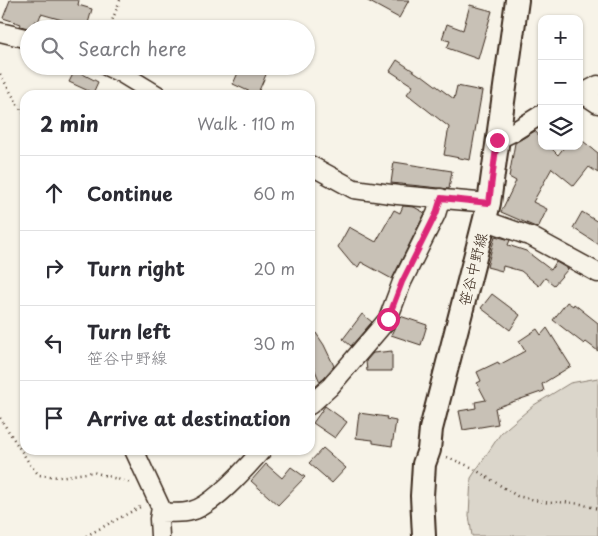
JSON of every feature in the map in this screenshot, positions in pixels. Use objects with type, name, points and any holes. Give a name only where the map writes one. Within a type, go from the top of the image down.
[{"type":"street","name":"笹谷中野線","points":[[424,536],[422,496],[424,464],[429,450],[431,429],[486,212],[517,0]]},
{"type":"street","points":[[0,32],[20,37]]},
{"type":"street","points":[[124,75],[149,90]]},
{"type":"street","points":[[587,92],[598,104]]},
{"type":"street","points":[[497,140],[515,132],[538,117]]},
{"type":"street","points":[[315,169],[354,189],[441,198],[486,212],[598,273]]},
{"type":"street","points":[[315,400],[330,387],[388,319],[402,282],[436,214],[441,198]]},
{"type":"street","points":[[136,455],[156,499],[160,536]]},
{"type":"street","points":[[156,499],[192,512],[230,485],[257,455]]},
{"type":"path","points":[[112,20],[120,0]]},
{"type":"path","points":[[0,74],[20,108]]},
{"type":"path","points":[[0,418],[20,449]]},
{"type":"path","points":[[429,450],[472,467],[517,496],[549,503],[581,504],[598,509]]},
{"type":"path","points":[[24,455],[39,475],[59,477],[94,472],[156,499]]},
{"type":"path","points":[[86,536],[156,499]]},
{"type":"shaded area","points":[[598,378],[598,536],[472,536],[469,515],[471,478],[501,433],[534,405],[570,383]]},
{"type":"building","points":[[10,0],[79,0],[78,5],[92,9],[89,20],[62,20],[41,14],[39,20],[20,20],[20,24],[3,18]]},
{"type":"building","points":[[366,0],[409,0],[399,18]]},
{"type":"building","points":[[470,5],[492,11],[478,59],[447,48],[450,41],[442,39],[447,24],[463,30]]},
{"type":"building","points":[[397,60],[422,75],[454,99],[457,86],[482,91],[470,160],[444,155],[449,127],[407,94],[413,86],[390,71]]},
{"type":"building","points":[[72,75],[85,75],[98,82],[94,90],[86,90],[69,82]]},
{"type":"building","points":[[237,75],[266,75],[259,90],[246,90],[233,84]]},
{"type":"building","points":[[535,131],[538,134],[538,150],[553,150],[558,155],[562,150],[583,150],[583,141],[598,153],[598,173],[589,167],[574,186],[552,168],[533,202],[547,209],[538,228],[501,212],[516,181],[509,177],[515,143]]},
{"type":"building","points":[[394,162],[452,171],[449,189],[391,183]]},
{"type":"building","points":[[403,206],[414,207],[425,213],[392,279],[361,262],[358,267],[352,264],[338,247],[349,227],[376,242],[394,210],[400,213]]},
{"type":"building","points":[[582,212],[598,222],[598,244],[573,228]]},
{"type":"building","points":[[495,236],[510,240],[508,245],[526,251],[551,270],[556,262],[568,269],[554,285],[545,278],[539,286],[521,271],[503,266],[502,271],[487,267]]},
{"type":"building","points":[[492,294],[520,315],[510,330],[481,308]]},
{"type":"building","points":[[567,302],[573,306],[574,304],[598,323],[598,351],[586,342],[584,344],[553,320]]},
{"type":"building","points":[[362,314],[372,322],[351,346],[343,339]]},
{"type":"building","points":[[400,316],[427,325],[421,345],[391,335]]},
{"type":"building","points":[[547,328],[571,366],[542,384],[544,391],[495,408],[498,424],[463,430],[459,411],[476,408],[475,402],[486,400],[477,383],[481,381],[477,372],[498,362],[499,365],[525,351],[519,341],[537,329],[541,335]]},
{"type":"building","points":[[315,332],[334,366],[320,382],[315,370]]},
{"type":"building","points":[[392,351],[392,371],[367,371],[366,361],[373,353]]},
{"type":"building","points":[[325,406],[347,422],[335,438],[315,424],[315,420]]},
{"type":"building","points":[[359,413],[387,417],[386,419],[396,421],[392,446],[373,443],[373,440],[356,438]]},
{"type":"building","points":[[323,448],[346,468],[332,483],[309,463]]},
{"type":"building","points":[[266,464],[282,478],[291,467],[305,477],[278,505],[251,481]]},
{"type":"route","points":[[388,319],[402,282],[436,214],[441,198],[461,202],[489,203],[497,140]]}]
